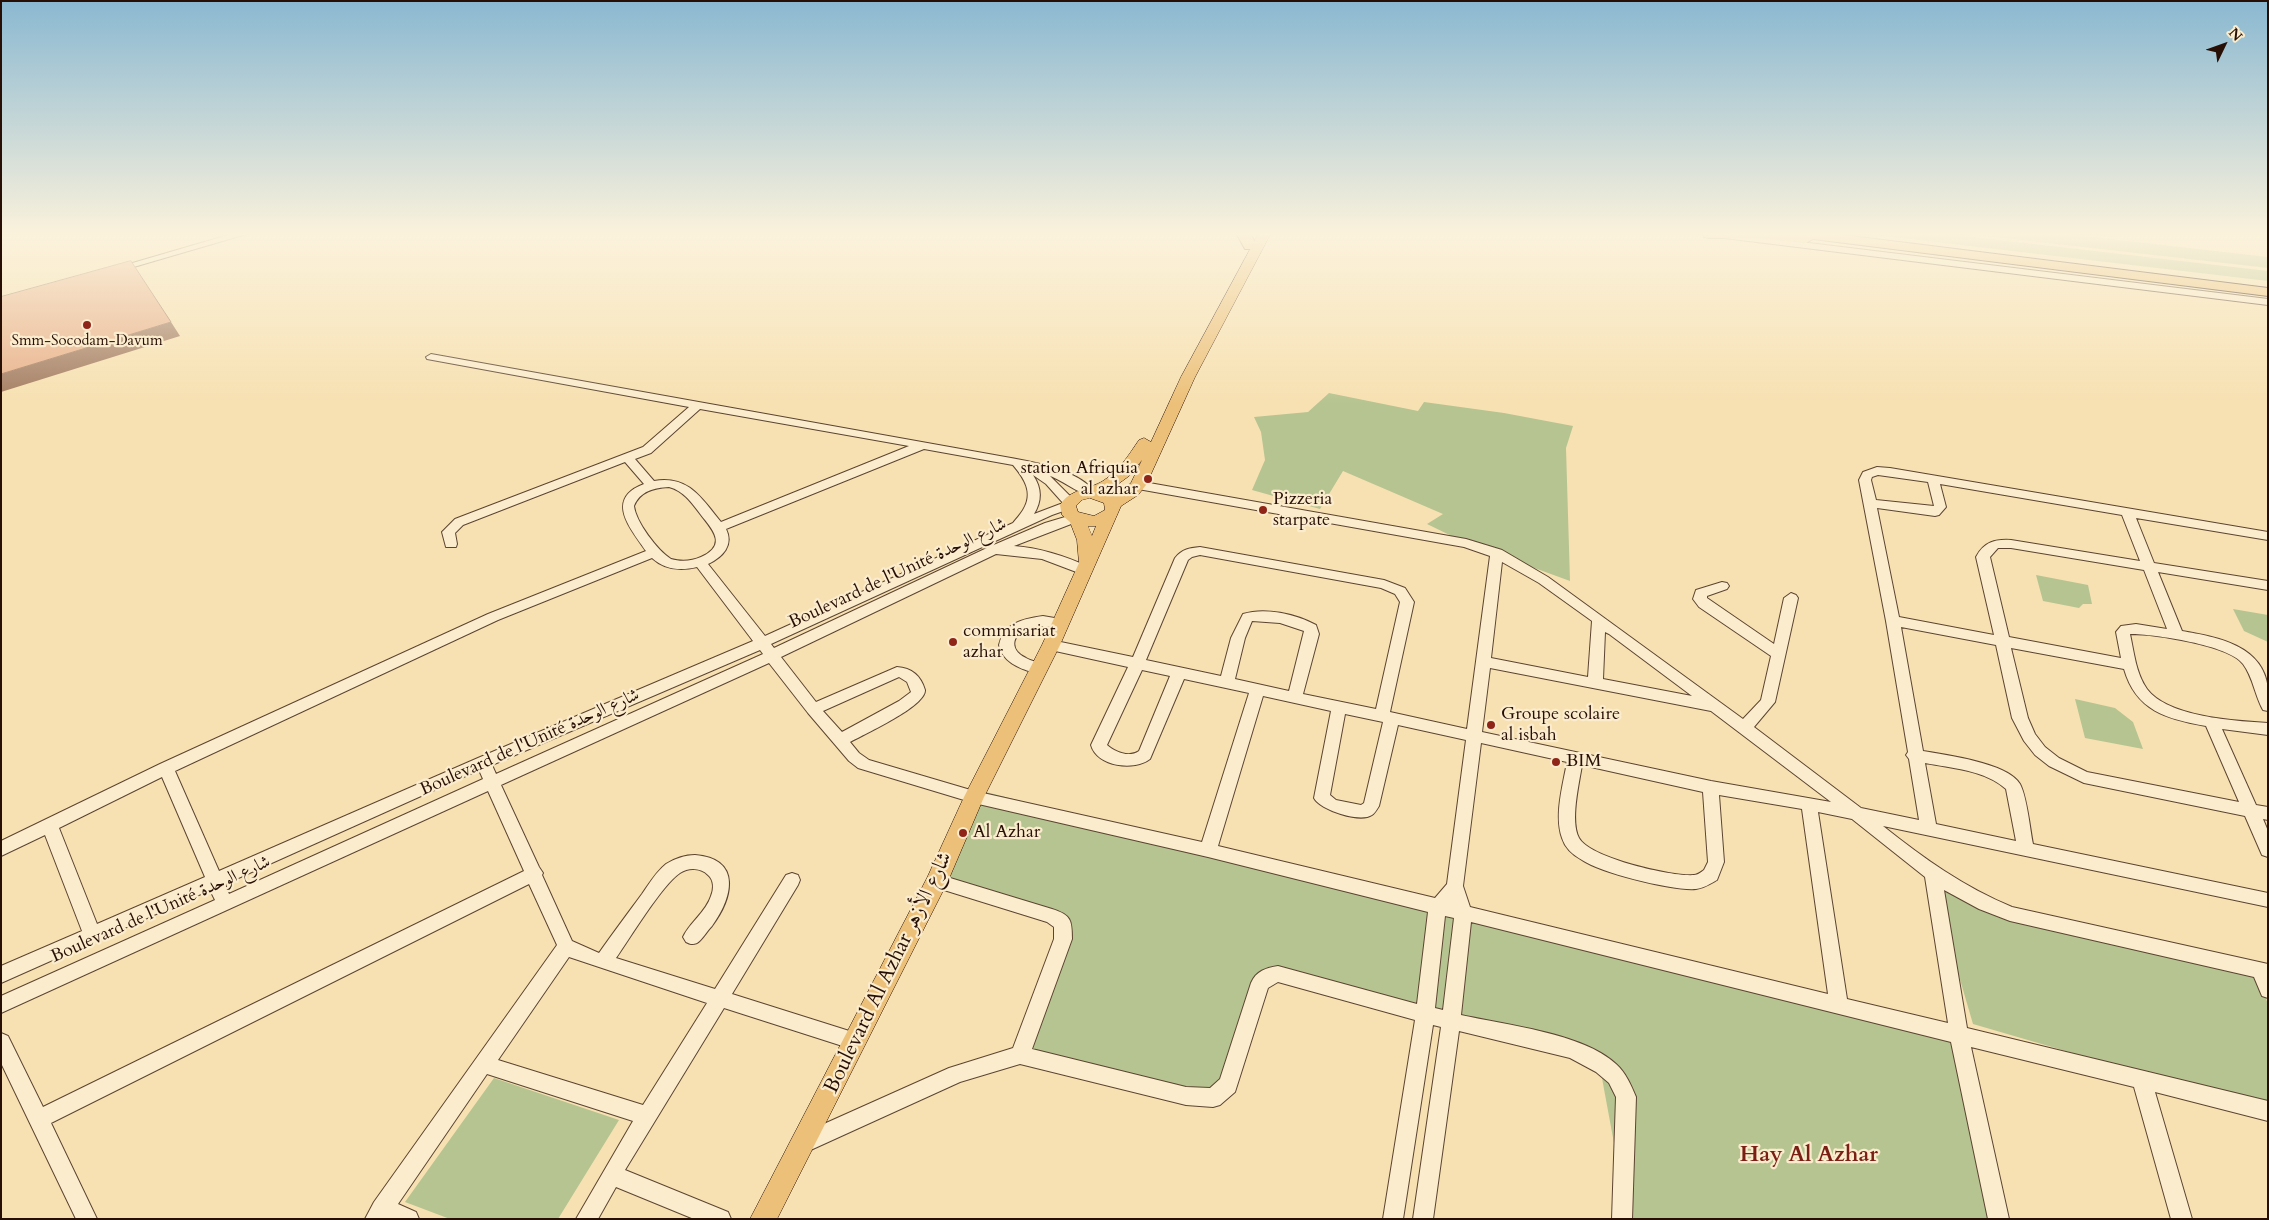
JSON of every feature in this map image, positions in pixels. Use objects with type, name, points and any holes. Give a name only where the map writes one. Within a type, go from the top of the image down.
[{"type":"highway","points":[[2252,290],[2268,292]]},
{"type":"main road","points":[[1085,566],[1085,540],[1073,511],[1077,496],[1092,493],[1117,479],[1134,463],[1178,376],[1227,290]]},
{"type":"main road","points":[[1073,511],[1097,521],[1132,492],[1138,484],[1231,290]]},
{"type":"main road","points":[[1092,493],[1106,496],[1111,510]]},
{"type":"main road","name":"Boulevard Al Azhar شارع الأزهر","points":[[763,1219],[804,1143],[937,881],[974,797],[1051,645],[1085,566],[1100,539],[1111,510]]},
{"type":"street","points":[[2169,290],[2268,302]]},
{"type":"street","points":[[431,358],[1020,464],[1074,481],[1092,493]]},
{"type":"street","points":[[451,544],[448,532],[459,522],[628,458],[654,445],[698,405]]},
{"type":"street","points":[[718,528],[922,445]]},
{"type":"street","points":[[628,458],[651,485]]},
{"type":"street","points":[[1020,464],[1050,481],[1073,511]]},
{"type":"street","points":[[1013,528],[1025,518],[1032,506],[1035,494],[1033,482],[1020,464]]},
{"type":"street","points":[[1929,829],[1914,755],[1893,620],[1865,480],[1872,472],[1890,472],[2268,536]]},
{"type":"street","points":[[1870,503],[1935,512],[1940,507],[1933,479]]},
{"type":"street","points":[[669,483],[682,486],[691,494],[718,528],[722,534],[722,545],[714,554],[700,562],[675,564],[667,562],[655,552],[628,512],[630,500],[635,494],[651,485],[669,483]]},
{"type":"street","points":[[1138,484],[1466,543],[1498,553],[1534,573],[1599,619],[1745,727],[1933,873],[1981,902],[2010,914],[2264,971],[2268,990]]},
{"type":"street","name":"Boulevard de l'Unité شارع الوحدة","points":[[1,1005],[492,782],[1013,528],[1073,511]]},
{"type":"street","name":"Boulevard de l'Unité شارع الوحدة","points":[[1,975],[483,762],[768,648],[1050,526],[1073,511]]},
{"type":"street","points":[[2127,511],[2177,636]]},
{"type":"street","points":[[2268,586],[2002,543],[1992,545],[1985,551],[1983,557],[2000,640],[2020,718],[2029,737],[2040,751],[2054,762],[2084,777],[2101,782],[2268,814]]},
{"type":"street","points":[[994,550],[1042,554],[1085,566]]},
{"type":"street","points":[[1179,672],[1145,755],[1135,761],[1106,752],[1099,745],[1137,664],[1182,558],[1192,551],[1384,584],[1400,591],[1407,602],[1371,806],[1362,812],[1332,805],[1322,798],[1339,707]]},
{"type":"street","points":[[1,850],[166,768],[493,617],[655,552]]},
{"type":"street","points":[[1423,1219],[1451,1020],[1463,913],[1455,886],[1498,553]]},
{"type":"street","points":[[700,562],[813,709],[854,757],[864,764],[974,797],[1208,850],[1438,908],[2268,1110]]},
{"type":"street","points":[[1722,586],[1701,593],[1700,599],[1704,604],[1779,654]]},
{"type":"street","points":[[1745,727],[1768,702],[1791,598]]},
{"type":"street","points":[[1227,682],[1240,633],[1244,622],[1248,618],[1260,616],[1303,624],[1311,628],[1312,634],[1294,698]]},
{"type":"street","points":[[1039,668],[1020,663],[1012,658],[1007,652],[1006,644],[1008,637],[1020,624],[1030,621],[1040,619],[1061,623]]},
{"type":"street","points":[[1595,684],[1599,619]]},
{"type":"street","points":[[1893,620],[2130,665]]},
{"type":"street","points":[[2268,706],[2264,689],[2248,660],[2238,651],[2219,644],[2177,636],[2130,629],[2124,631],[2130,665],[2142,694],[2154,704],[2171,713],[2268,729]]},
{"type":"street","points":[[1051,645],[1711,787],[1809,804],[2268,900]]},
{"type":"street","points":[[1484,662],[1717,707]]},
{"type":"street","points":[[813,709],[897,672],[907,674],[918,686],[918,694],[904,705],[840,740]]},
{"type":"street","points":[[1208,850],[1258,689]]},
{"type":"street","points":[[2212,721],[2268,850]]},
{"type":"street","points":[[1914,755],[1995,773],[2009,781],[2013,786],[2026,849]]},
{"type":"street","points":[[1575,758],[1568,828],[1573,844],[1592,858],[1626,870],[1691,882],[1698,882],[1711,875],[1716,862],[1711,787]]},
{"type":"street","points":[[483,762],[566,946],[602,962],[855,1041]]},
{"type":"street","points":[[166,768],[225,904]]},
{"type":"street","points":[[1809,804],[1839,1005]]},
{"type":"street","points":[[50,827],[92,934]]},
{"type":"street","points":[[602,962],[665,875],[681,864],[699,862],[714,868],[722,878],[722,887],[720,896],[692,937]]},
{"type":"street","points":[[39,1119],[534,873]]},
{"type":"street","points":[[1933,873],[1960,1035],[1998,1219]]},
{"type":"street","points":[[586,1219],[610,1175],[720,1000],[792,880]]},
{"type":"street","points":[[937,881],[1052,916],[1063,923],[1063,939],[1020,1055]]},
{"type":"street","points":[[1394,1219],[1425,1014],[1438,908],[1455,886]]},
{"type":"street","points":[[409,1219],[378,1214],[566,946]]},
{"type":"street","points":[[804,1143],[956,1074],[990,1062],[1020,1055],[1186,1096],[1213,1098],[1228,1085],[1259,986],[1268,976],[1278,974],[1425,1014],[1566,1048],[1599,1062],[1617,1078],[1623,1087],[1626,1110],[1622,1219]]},
{"type":"street","points":[[1,1042],[87,1219]]},
{"type":"street","points":[[483,1064],[647,1116]]},
{"type":"street","points":[[2140,1079],[2182,1219]]},
{"type":"street","points":[[610,1175],[721,1219]]},
{"type":"green space","points":[[1329,393],[1418,411],[1424,402],[1504,413],[1573,426],[1566,448],[1570,581],[1466,543],[1427,524],[1443,514],[1343,471],[1320,509],[1252,490],[1265,460],[1261,432],[1254,417],[1308,412]]},
{"type":"green space","points":[[2036,575],[2088,585],[2092,604],[2083,604],[2079,608],[2043,601]]},
{"type":"green space","points":[[2233,609],[2268,615],[2268,642],[2244,631]]},
{"type":"green space","points":[[2075,699],[2115,708],[2133,722],[2143,749],[2085,738]]},
{"type":"green space","points":[[978,790],[1463,913],[1959,1033],[1992,1219],[1628,1219],[1599,1062],[1274,973],[1213,1098],[1020,1055],[1065,917],[934,878]]},
{"type":"green space","points":[[1933,887],[1995,906],[2254,966],[2268,1004],[2268,1110],[1973,1024]]},
{"type":"green space","points":[[494,1078],[619,1120],[558,1219],[450,1219],[405,1202]]},
{"type":"building","name":"Smm-Socodam-Davum","points":[[27,290],[150,290],[171,322],[1,374],[1,297]]},
{"type":"place","name":"Smm-Socodam-Davum","points":[[87,325]]},
{"type":"place","name":"station Afriquia al azhar","points":[[1148,479]]},
{"type":"place","name":"Pizzeria starpate","points":[[1263,510]]},
{"type":"place","name":"commisariat azhar","points":[[953,642]]},
{"type":"place","name":"Groupe scolaire al isbah","points":[[1491,725]]},
{"type":"place","name":"BIM","points":[[1556,762]]},
{"type":"place","name":"Al Azhar","points":[[963,833]]},
{"type":"district","name":"Hay Al Azhar","points":[[1809,1156]]}]
